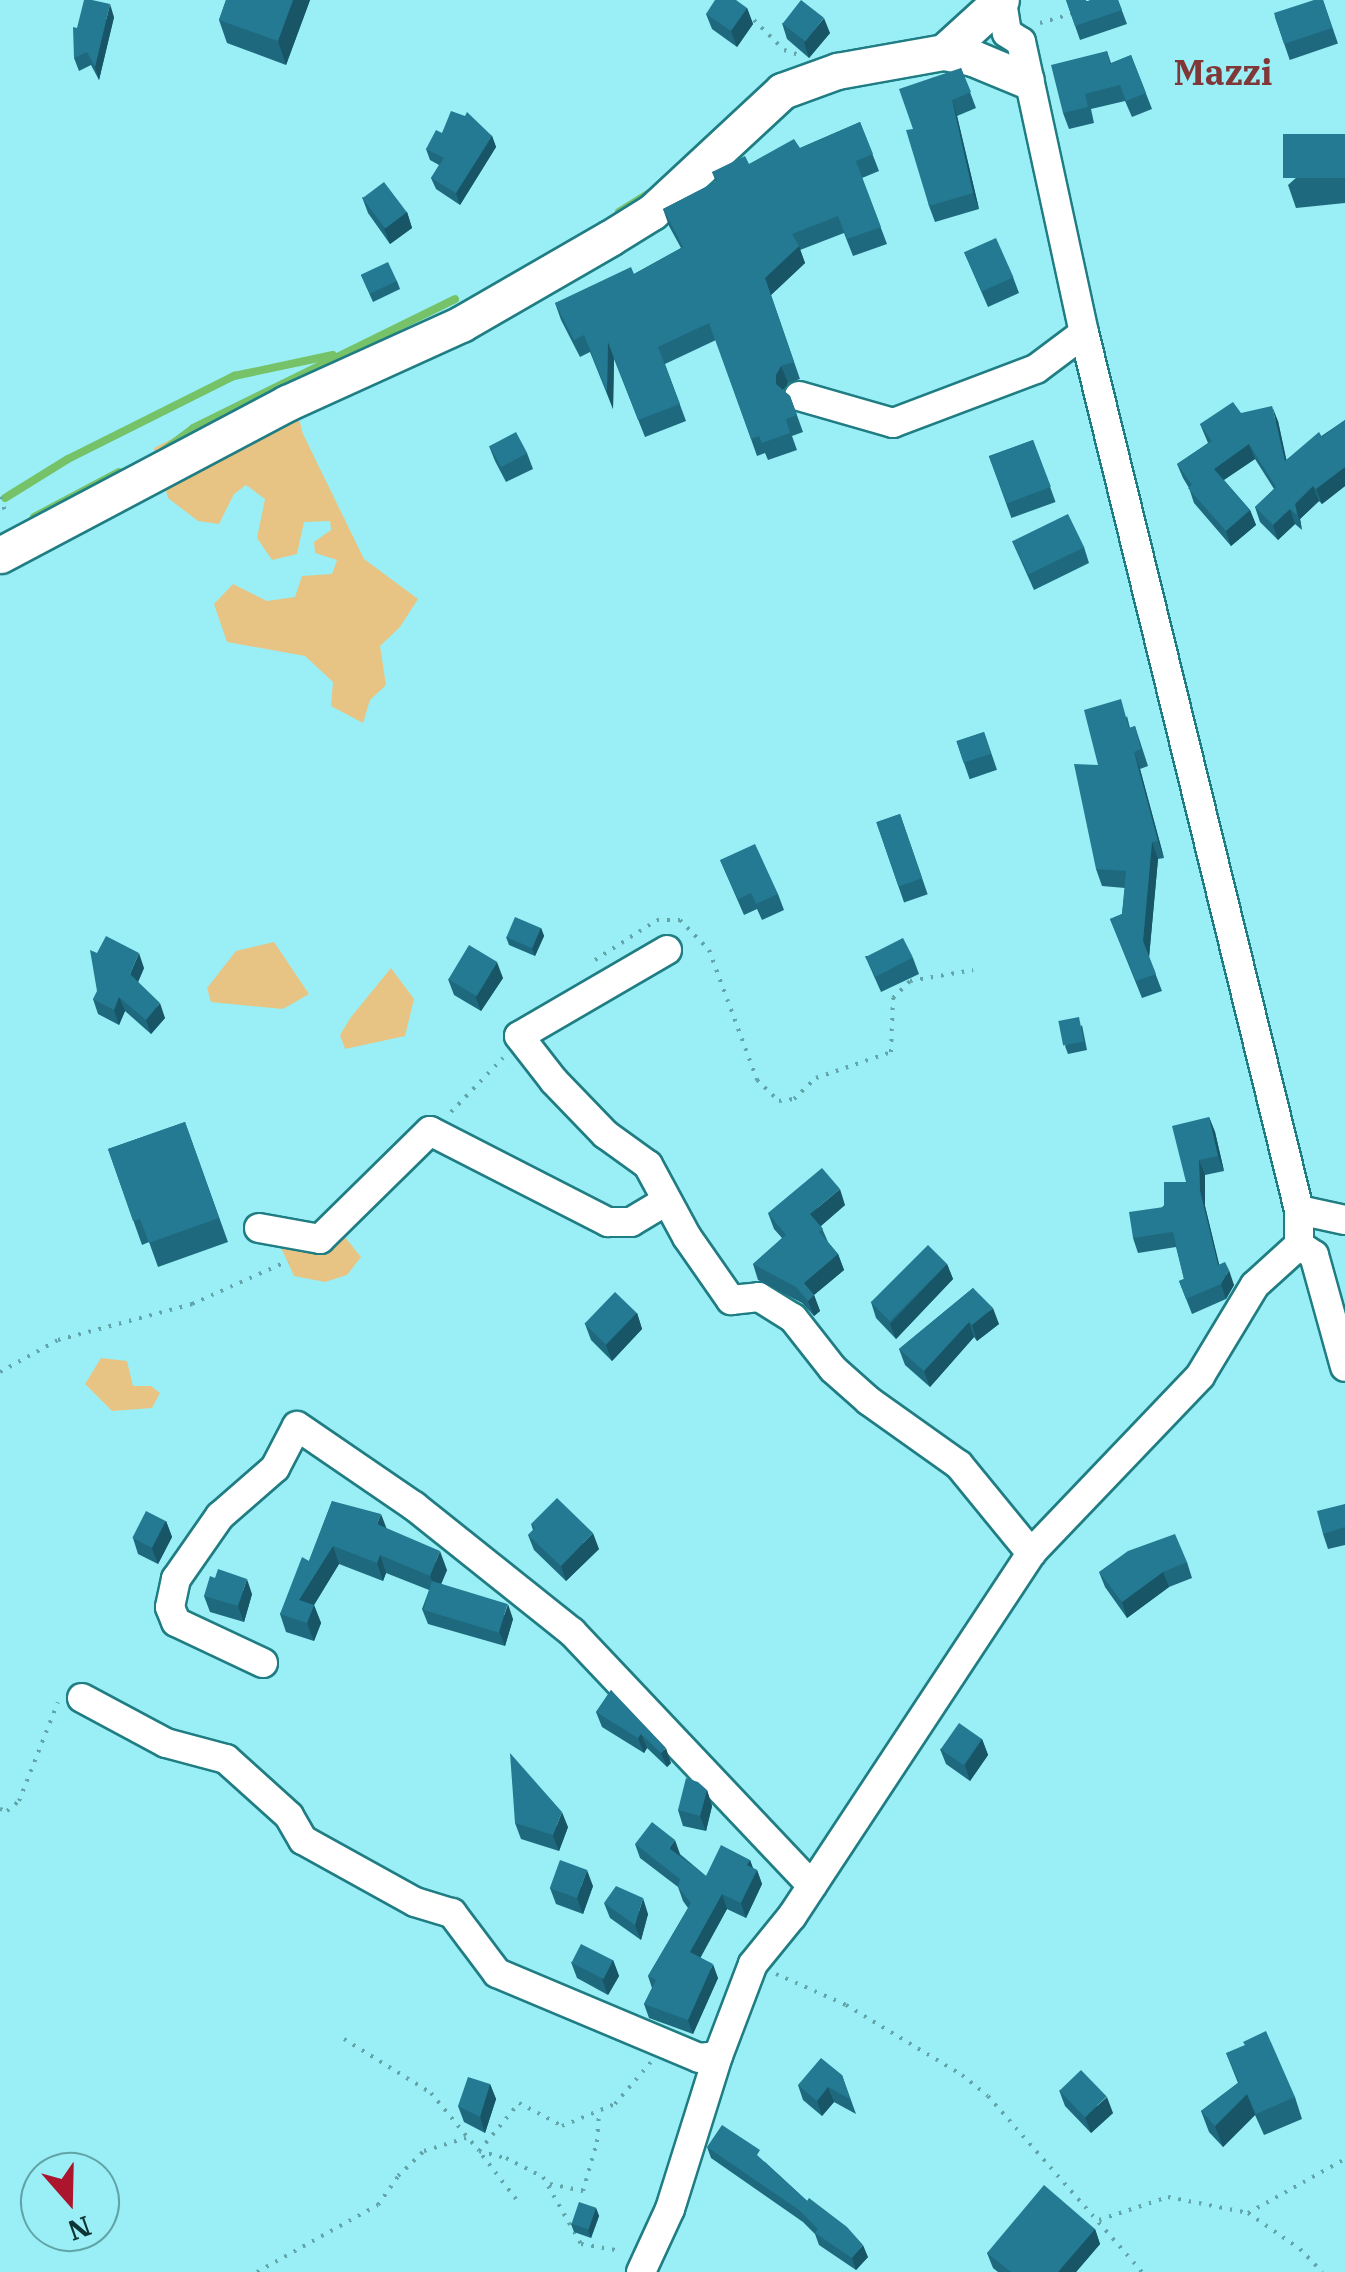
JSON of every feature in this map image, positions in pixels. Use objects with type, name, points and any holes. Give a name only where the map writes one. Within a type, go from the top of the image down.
[{"type":"street","points":[[641,2272],[670,2209],[718,2056],[753,1964],[812,1886],[1031,1553],[1200,1376],[1256,1285],[1299,1245],[1299,1210],[1084,333],[1020,42],[1003,11],[944,52]]},
{"type":"street","points":[[0,554],[287,403],[461,324],[577,257],[652,212],[782,91],[837,72],[944,52],[973,58],[1026,80]]},
{"type":"street","points":[[799,396],[894,423],[1036,369],[1084,333]]},
{"type":"street","points":[[666,950],[520,1036],[554,1081],[605,1134],[648,1164],[666,1201],[732,1300],[759,1296],[793,1318],[833,1369],[868,1401],[960,1465],[1031,1553]]},
{"type":"street","points":[[259,1228],[320,1239],[430,1131],[608,1222],[631,1222],[666,1201]]},
{"type":"street","points":[[1299,1210],[1345,1220]]},
{"type":"street","points":[[1299,1245],[1314,1255],[1345,1367]]},
{"type":"street","points":[[263,1663],[176,1622],[170,1606],[176,1579],[220,1516],[275,1468],[297,1426],[414,1506],[572,1632],[812,1886]]},
{"type":"street","points":[[82,1698],[166,1743],[226,1759],[289,1816],[302,1840],[415,1902],[452,1913],[497,1973],[698,2058],[718,2056]]},
{"type":"path","points":[[1003,11],[1076,13]]},
{"type":"path","points":[[754,20],[784,50],[837,72]]},
{"type":"path","points":[[588,964],[656,920],[680,920],[709,950],[757,1080],[779,1101],[794,1100],[816,1078],[891,1052],[893,998],[910,980],[973,970]]},
{"type":"path","points":[[430,1131],[479,1088],[520,1036]]},
{"type":"path","points":[[0,1372],[58,1340],[232,1290],[320,1239]]},
{"type":"path","points":[[0,1809],[7,1811],[18,1801],[54,1707],[64,1700],[82,1698]]},
{"type":"path","points":[[753,1964],[846,2005],[988,2096],[1142,2272]]},
{"type":"path","points":[[344,2039],[431,2093],[516,2199]]},
{"type":"path","points":[[479,2152],[519,2103],[562,2126],[615,2104],[642,2076],[664,2041]]},
{"type":"path","points":[[479,2152],[506,2158],[550,2184],[583,2191],[597,2142],[599,2110]]},
{"type":"path","points":[[257,2272],[378,2205],[398,2176],[424,2150],[466,2138]]},
{"type":"path","points":[[1248,2213],[1345,2160]]},
{"type":"path","points":[[550,2184],[581,2244],[625,2252],[641,2272]]},
{"type":"path","points":[[1098,2220],[1168,2198],[1248,2213],[1300,2249],[1322,2272]]},
{"type":"shaded area","points":[[289,380],[303,434],[364,559],[418,599],[400,627],[380,646],[386,685],[370,700],[363,723],[331,706],[333,682],[305,656],[227,642],[214,604],[233,584],[267,601],[295,597],[302,576],[332,574],[337,560],[315,553],[314,542],[331,530],[330,521],[304,522],[297,554],[272,560],[257,538],[265,499],[246,485],[234,494],[219,524],[198,521],[168,498],[154,448]]},
{"type":"shaded area","points":[[274,942],[309,994],[283,1009],[211,1002],[207,988],[236,951]]},
{"type":"shaded area","points":[[391,968],[414,999],[405,1036],[345,1049],[340,1035]]},
{"type":"shaded area","points":[[288,1223],[344,1236],[361,1257],[347,1275],[325,1282],[294,1276],[273,1230]]},
{"type":"shaded area","points":[[101,1358],[127,1361],[133,1386],[151,1386],[160,1393],[152,1408],[112,1411],[85,1384]]},
{"type":"building","points":[[84,0],[110,4],[95,67],[87,52],[74,58],[73,27],[77,28]]},
{"type":"building","points":[[226,0],[293,0],[278,41],[219,20]]},
{"type":"building","points":[[715,0],[736,0],[747,8],[731,31],[706,14]]},
{"type":"building","points":[[801,0],[824,18],[805,41],[783,24]]},
{"type":"building","points":[[1066,0],[1118,0],[1122,10],[1075,26]]},
{"type":"building","points":[[1323,0],[1332,28],[1284,44],[1274,13]]},
{"type":"building","points":[[1107,51],[1110,64],[1131,55],[1146,93],[1126,101],[1120,85],[1085,94],[1088,107],[1063,113],[1051,65]]},
{"type":"building","points":[[961,68],[971,92],[952,100],[973,193],[929,206],[906,130],[913,129],[899,89]]},
{"type":"building","points":[[451,111],[465,116],[467,112],[492,136],[456,193],[431,178],[444,158],[426,149],[436,130],[442,133]]},
{"type":"building","points":[[860,122],[873,154],[856,161],[881,227],[847,239],[838,216],[792,234],[799,246],[765,278],[794,362],[781,366],[776,375],[776,384],[790,396],[797,415],[786,419],[790,433],[762,443],[759,436],[751,439],[709,323],[658,347],[680,404],[638,420],[608,342],[607,392],[584,335],[574,340],[555,303],[631,267],[634,274],[683,247],[663,209],[717,181],[712,172],[745,156],[749,164],[794,139],[800,148]]},
{"type":"building","points":[[1283,134],[1345,134],[1345,178],[1283,178]]},
{"type":"building","points":[[384,182],[407,212],[385,229],[362,198]]},
{"type":"building","points":[[996,238],[1013,277],[982,292],[964,252]]},
{"type":"building","points":[[388,262],[397,281],[370,294],[361,275]]},
{"type":"building","points":[[1233,402],[1241,413],[1272,406],[1285,461],[1319,432],[1322,437],[1345,420],[1345,467],[1316,489],[1313,486],[1295,504],[1297,515],[1290,509],[1273,525],[1255,507],[1276,487],[1249,444],[1214,469],[1250,510],[1226,531],[1188,488],[1192,485],[1177,464],[1212,441],[1200,424]]},
{"type":"building","points":[[516,432],[527,453],[501,467],[490,446]]},
{"type":"building","points":[[1033,440],[1051,487],[1007,504],[989,457]]},
{"type":"building","points":[[1068,514],[1084,547],[1028,574],[1012,541]]},
{"type":"building","points":[[1121,699],[1129,728],[1135,726],[1141,749],[1134,752],[1158,841],[1152,842],[1143,941],[1156,974],[1136,981],[1110,919],[1122,914],[1126,871],[1096,869],[1074,764],[1098,765],[1084,710]]},
{"type":"building","points":[[984,732],[991,754],[964,763],[956,741]]},
{"type":"building","points":[[900,814],[922,878],[899,886],[876,822]]},
{"type":"building","points":[[755,844],[778,894],[756,904],[751,893],[738,899],[720,860]]},
{"type":"building","points":[[515,917],[541,928],[532,948],[506,937]]},
{"type":"building","points":[[106,936],[139,953],[130,974],[160,1003],[146,1020],[119,997],[114,1010],[93,999],[97,991],[90,950],[97,953]]},
{"type":"building","points":[[903,938],[913,958],[876,977],[866,957]]},
{"type":"building","points":[[469,945],[497,962],[477,996],[448,979]]},
{"type":"building","points":[[1079,1017],[1084,1042],[1063,1046],[1058,1021]]},
{"type":"building","points":[[1209,1117],[1218,1156],[1199,1160],[1200,1191],[1218,1265],[1225,1262],[1229,1270],[1221,1284],[1186,1299],[1179,1281],[1184,1279],[1173,1232],[1133,1238],[1129,1212],[1164,1207],[1164,1182],[1186,1182],[1172,1126]]},
{"type":"building","points":[[185,1122],[219,1218],[149,1243],[140,1219],[133,1221],[108,1149]]},
{"type":"building","points":[[822,1168],[840,1189],[810,1214],[838,1254],[804,1283],[814,1295],[808,1301],[796,1287],[753,1264],[786,1235],[768,1213]]},
{"type":"building","points":[[928,1245],[947,1264],[890,1321],[871,1302]]},
{"type":"building","points":[[973,1288],[993,1308],[972,1325],[969,1322],[924,1371],[899,1349]]},
{"type":"building","points":[[615,1292],[637,1313],[606,1344],[584,1324]]},
{"type":"building","points":[[557,1498],[593,1533],[561,1566],[528,1535],[535,1528],[531,1524]]},
{"type":"building","points":[[332,1501],[381,1514],[377,1524],[440,1551],[430,1576],[380,1555],[377,1563],[333,1546],[299,1600],[314,1605],[307,1623],[280,1614],[302,1557],[309,1561]]},
{"type":"building","points":[[1345,1504],[1345,1527],[1323,1534],[1317,1511]]},
{"type":"building","points":[[146,1511],[166,1521],[152,1548],[132,1538]]},
{"type":"building","points":[[1175,1534],[1187,1562],[1163,1572],[1122,1602],[1099,1572],[1128,1551]]},
{"type":"building","points":[[218,1569],[247,1579],[238,1606],[204,1596],[210,1576],[215,1578]]},
{"type":"building","points":[[432,1581],[508,1604],[499,1633],[423,1610]]},
{"type":"building","points":[[611,1690],[666,1748],[661,1753],[641,1734],[638,1738],[596,1712]]},
{"type":"building","points":[[959,1723],[982,1739],[964,1765],[941,1749]]},
{"type":"building","points":[[510,1753],[562,1812],[553,1835],[515,1823]]},
{"type":"building","points":[[686,1778],[707,1790],[700,1816],[678,1810]]},
{"type":"building","points":[[652,1822],[675,1840],[669,1848],[706,1876],[721,1845],[750,1860],[747,1865],[757,1870],[741,1903],[722,1894],[690,1952],[713,1964],[688,2020],[644,2004],[656,1980],[648,1976],[691,1903],[678,1887],[680,1879],[635,1844]]},
{"type":"building","points":[[560,1860],[587,1870],[577,1898],[550,1888]]},
{"type":"building","points":[[616,1886],[643,1898],[635,1925],[604,1903]]},
{"type":"building","points":[[581,1944],[613,1960],[604,1979],[571,1963]]},
{"type":"building","points":[[1266,2031],[1295,2097],[1256,2114],[1247,2094],[1215,2126],[1201,2111],[1239,2082],[1226,2053]]},
{"type":"building","points":[[821,2058],[842,2075],[850,2099],[828,2087],[817,2101],[798,2085]]},
{"type":"building","points":[[1081,2070],[1107,2097],[1085,2117],[1059,2091]]},
{"type":"building","points":[[468,2077],[490,2084],[480,2117],[458,2106]]},
{"type":"building","points":[[722,2125],[760,2150],[757,2155],[807,2201],[809,2198],[847,2227],[863,2245],[852,2258],[815,2233],[818,2229],[799,2210],[707,2147]]},
{"type":"building","points":[[1044,2185],[1095,2229],[1058,2272],[1011,2272],[987,2253]]},
{"type":"building","points":[[579,2202],[596,2208],[589,2230],[572,2224]]},
{"type":"waterway","points":[[619,212],[649,193]]},
{"type":"waterway","points":[[163,451],[193,428],[455,299]]},
{"type":"waterway","points":[[5,498],[68,459],[234,376],[333,355]]},
{"type":"waterway","points":[[34,517],[119,472]]},
{"type":"district","name":"Mazzi","points":[[1223,72]]}]
